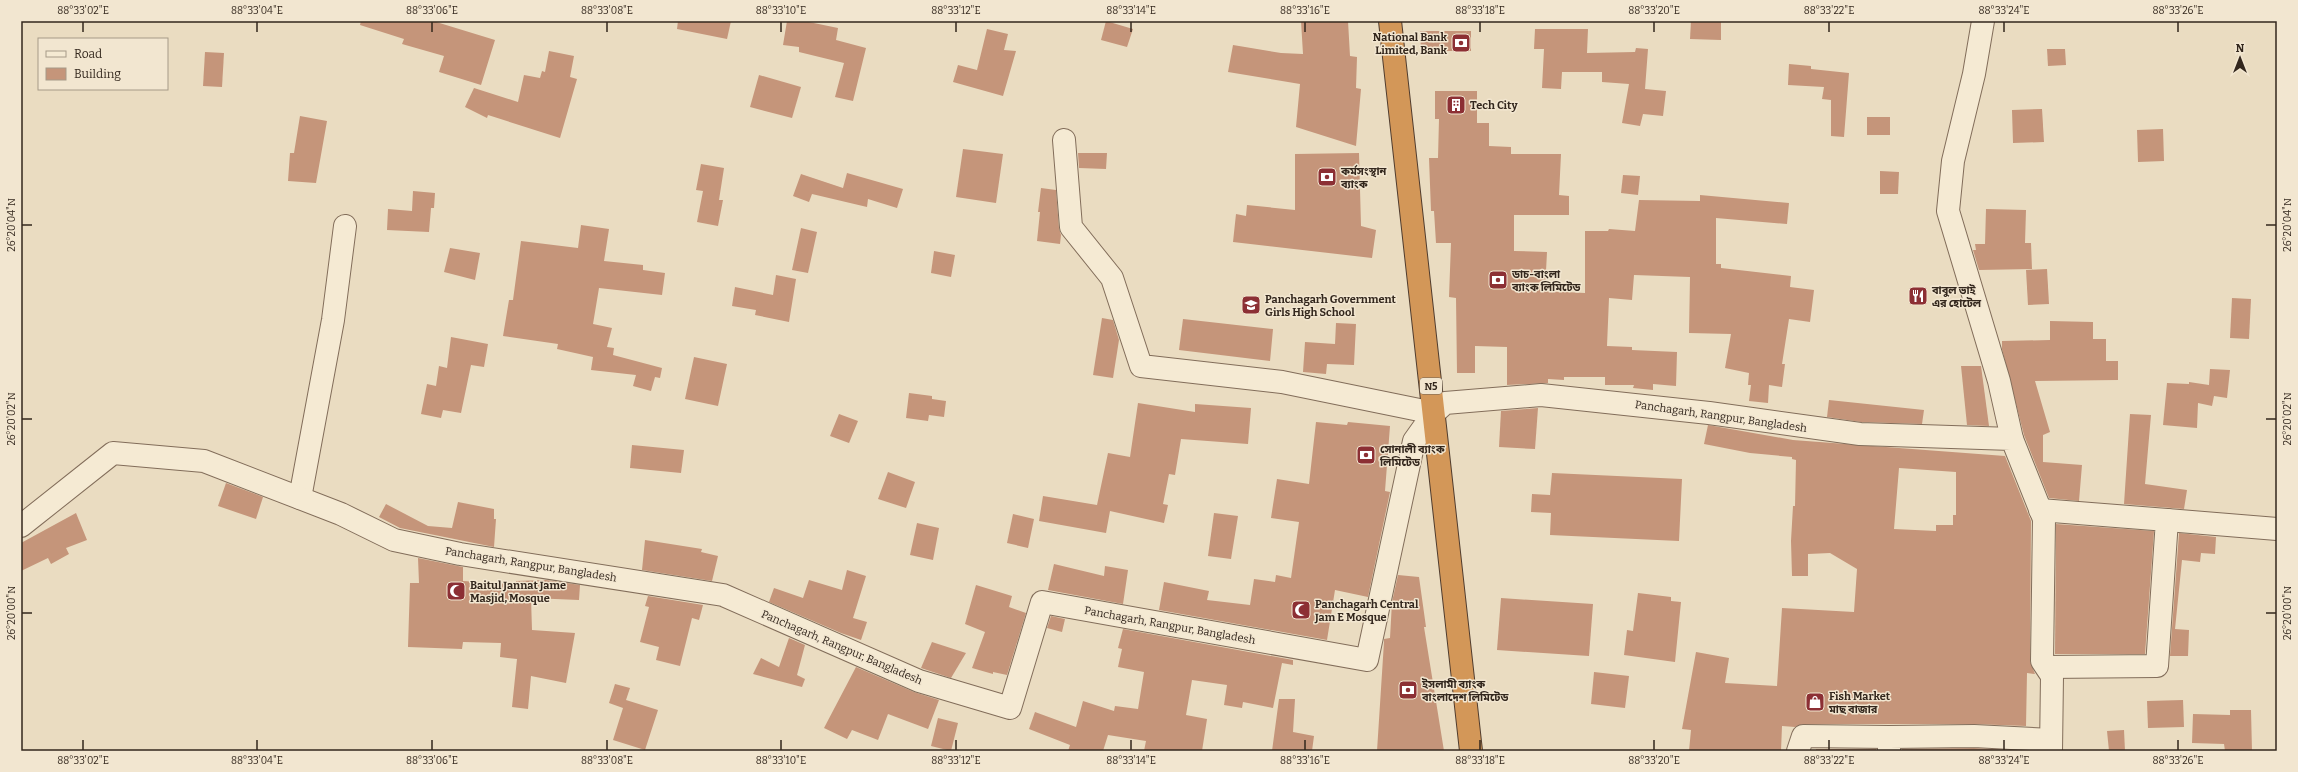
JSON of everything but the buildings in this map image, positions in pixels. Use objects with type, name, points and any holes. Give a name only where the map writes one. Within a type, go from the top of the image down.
[{"type":"highway","name":"N5","points":[[1390,21],[1471,751]]},
{"type":"street","points":[[1798,751],[1803,736],[1889,744],[1974,736],[2051,745],[2052,676],[2042,661],[2044,519],[2012,439],[1999,382],[1948,211],[1953,161],[1974,74],[1983,21]]},
{"type":"street","points":[[1064,140],[1071,227],[1112,278],[1141,366],[1282,382],[1434,413]]},
{"type":"street","points":[[300,498],[333,320],[345,226]]},
{"type":"street","name":"Panchagarh, Rangpur, Bangladesh","points":[[21,526],[113,453],[204,461],[341,514],[394,540],[460,554],[723,595],[919,681],[1010,708],[1042,602],[1367,660],[1414,441],[1434,413],[1445,403],[1541,395],[1709,413],[1860,434],[2012,439]]},
{"type":"street","points":[[2040,510],[2277,529]]},
{"type":"street","points":[[2047,667],[2157,666],[2167,520]]},
{"type":"place","name":"National Bank Limited, Bank","points":[[1461,43]]},
{"type":"place","name":"Tech City","points":[[1456,105]]},
{"type":"place","name":"কর্মসংস্থান ব্যাংক","points":[[1327,177]]},
{"type":"place","name":"ডাচ-বাংলা ব্যাংক লিমিটেড","points":[[1498,280]]},
{"type":"place","name":"বাবুল ভাই এর হোটেল","points":[[1918,296]]},
{"type":"place","name":"Panchagarh Government Girls High School","points":[[1251,305]]},
{"type":"place","name":"সোনালী ব্যাংক লিমিটেড","points":[[1366,455]]},
{"type":"place","name":"Baitul Jannat Jame Masjid, Mosque","points":[[456,591]]},
{"type":"place","name":"Panchagarh Central Jam E Mosque","points":[[1301,610]]},
{"type":"place","name":"ইসলামী ব্যাংক বাংলাদেশ লিমিটেড","points":[[1408,690]]},
{"type":"place","name":"Fish Market মাছ বাজার","points":[[1815,702]]}]
